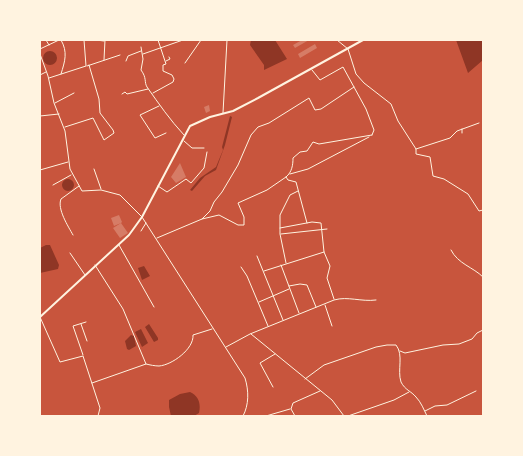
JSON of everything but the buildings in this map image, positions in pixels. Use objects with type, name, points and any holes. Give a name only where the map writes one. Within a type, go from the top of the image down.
[{"type":"highway","points":[[40,317],[84,275],[129,236],[142,217],[190,126],[210,117],[233,111],[363,40]]},
{"type":"street","points":[[46,40],[49,45]]},
{"type":"street","points":[[40,49],[60,40],[66,58],[61,74]]},
{"type":"street","points":[[84,40],[86,66]]},
{"type":"street","points":[[96,40],[105,40],[104,61]]},
{"type":"street","points":[[158,40],[166,61]]},
{"type":"street","points":[[143,54],[183,40]]},
{"type":"street","points":[[185,63],[201,40]]},
{"type":"street","points":[[225,113],[227,40]]},
{"type":"street","points":[[337,40],[348,49],[356,74],[372,90],[391,104],[398,121],[416,149],[416,154],[430,157],[433,176],[444,179],[468,194],[479,211],[483,210]]},
{"type":"street","points":[[141,47],[143,54],[141,70],[146,76],[146,85],[159,106],[192,148],[204,148]]},
{"type":"street","points":[[126,61],[128,56],[142,51]]},
{"type":"street","points":[[40,54],[49,78],[54,103],[64,127],[72,174],[83,192],[101,190],[120,195],[142,217],[240,369],[248,388],[247,409],[243,416]]},
{"type":"street","points":[[49,78],[120,56]]},
{"type":"street","points":[[152,94],[174,81],[173,75],[163,71],[166,61],[170,59],[169,57]]},
{"type":"street","points":[[64,127],[93,118],[104,140],[114,133],[100,114],[99,99],[90,65]]},
{"type":"street","points":[[156,238],[202,219],[219,214],[238,225],[244,225],[244,217],[238,203],[267,190],[289,174],[308,169],[362,142],[372,135],[374,130],[366,109],[343,67],[320,80],[311,69]]},
{"type":"street","points":[[40,74],[46,71]]},
{"type":"street","points":[[202,219],[210,212],[214,202],[238,165],[251,135],[258,127],[269,123],[309,98],[315,110],[321,109],[354,87]]},
{"type":"street","points":[[122,94],[125,92],[127,94],[149,88]]},
{"type":"street","points":[[54,103],[74,92]]},
{"type":"street","points":[[159,106],[140,115],[155,138],[166,133]]},
{"type":"street","points":[[40,116],[59,114]]},
{"type":"street","points":[[416,149],[450,138],[454,132],[479,122]]},
{"type":"street","points":[[289,174],[292,158],[300,152],[307,151],[312,142],[319,144],[372,135]]},
{"type":"street","points":[[157,186],[167,192],[186,179],[191,183],[204,168],[207,152]]},
{"type":"street","points":[[40,170],[69,162]]},
{"type":"street","points":[[94,169],[101,190]]},
{"type":"street","points":[[53,185],[72,174]]},
{"type":"street","points":[[286,177],[288,180],[296,182],[307,223]]},
{"type":"street","points":[[73,235],[64,218],[60,202],[61,199],[80,186]]},
{"type":"street","points":[[286,263],[280,234],[280,215],[290,195],[298,191]]},
{"type":"street","points":[[280,228],[321,222],[324,252],[330,266],[327,278],[334,300]]},
{"type":"street","points":[[141,231],[146,223]]},
{"type":"street","points":[[280,234],[326,229]]},
{"type":"street","points":[[119,244],[154,307]]},
{"type":"street","points":[[451,250],[458,261],[477,271],[483,277]]},
{"type":"street","points":[[264,271],[324,252]]},
{"type":"street","points":[[70,253],[84,275]]},
{"type":"street","points":[[258,256],[283,320]]},
{"type":"street","points":[[95,265],[123,309],[146,364]]},
{"type":"street","points":[[281,265],[299,313]]},
{"type":"street","points":[[241,267],[247,276],[268,326]]},
{"type":"street","points":[[289,286],[300,284],[307,285],[316,307]]},
{"type":"street","points":[[258,302],[290,289]]},
{"type":"street","points":[[225,347],[268,326],[334,300],[344,297],[358,300],[376,300]]},
{"type":"street","points":[[324,304],[332,326]]},
{"type":"street","points":[[40,317],[60,362],[83,356]]},
{"type":"street","points":[[86,322],[73,326],[100,408],[98,416]]},
{"type":"street","points":[[81,323],[87,341]]},
{"type":"street","points":[[92,383],[146,364],[160,366],[182,356],[193,341],[193,335],[213,329]]},
{"type":"street","points":[[400,351],[405,353],[443,345],[459,344],[472,339],[477,333],[483,330]]},
{"type":"street","points":[[250,334],[332,400],[344,416]]},
{"type":"street","points":[[305,379],[324,365],[376,347],[396,345],[400,351],[401,382],[409,392],[418,399],[427,416]]},
{"type":"street","points":[[273,387],[260,363],[275,353]]},
{"type":"street","points":[[294,416],[291,409],[293,403],[320,390]]},
{"type":"street","points":[[424,412],[435,406],[447,405],[476,391]]},
{"type":"street","points":[[348,416],[394,400],[409,392]]},
{"type":"street","points":[[266,416],[291,409]]},
{"type":"shaded area","points":[[251,40],[275,40],[287,59],[264,70],[264,65],[250,45]]},
{"type":"shaded area","points":[[456,40],[483,40],[483,60],[468,73]]},
{"type":"shaded area","points":[[47,51],[53,51],[57,55],[57,61],[53,65],[47,65],[43,61],[43,55]]},
{"type":"shaded area","points":[[230,116],[232,117],[225,145],[216,170],[205,176],[192,191],[190,190],[200,178],[216,167],[223,150],[222,147]]},
{"type":"shaded area","points":[[70,179],[73,180],[73,190],[66,191],[63,190],[62,183],[63,180]]},
{"type":"shaded area","points":[[50,245],[59,265],[58,269],[40,273],[40,248]]},
{"type":"shaded area","points":[[144,266],[150,276],[142,280],[138,268]]},
{"type":"shaded area","points":[[149,324],[158,338],[158,340],[154,342],[145,327]]},
{"type":"shaded area","points":[[141,329],[148,343],[142,347],[135,332]]},
{"type":"shaded area","points":[[131,335],[134,336],[136,346],[129,350],[127,349],[125,341]]},
{"type":"shaded area","points":[[190,392],[199,401],[199,413],[194,416],[171,416],[169,400],[180,394]]}]
